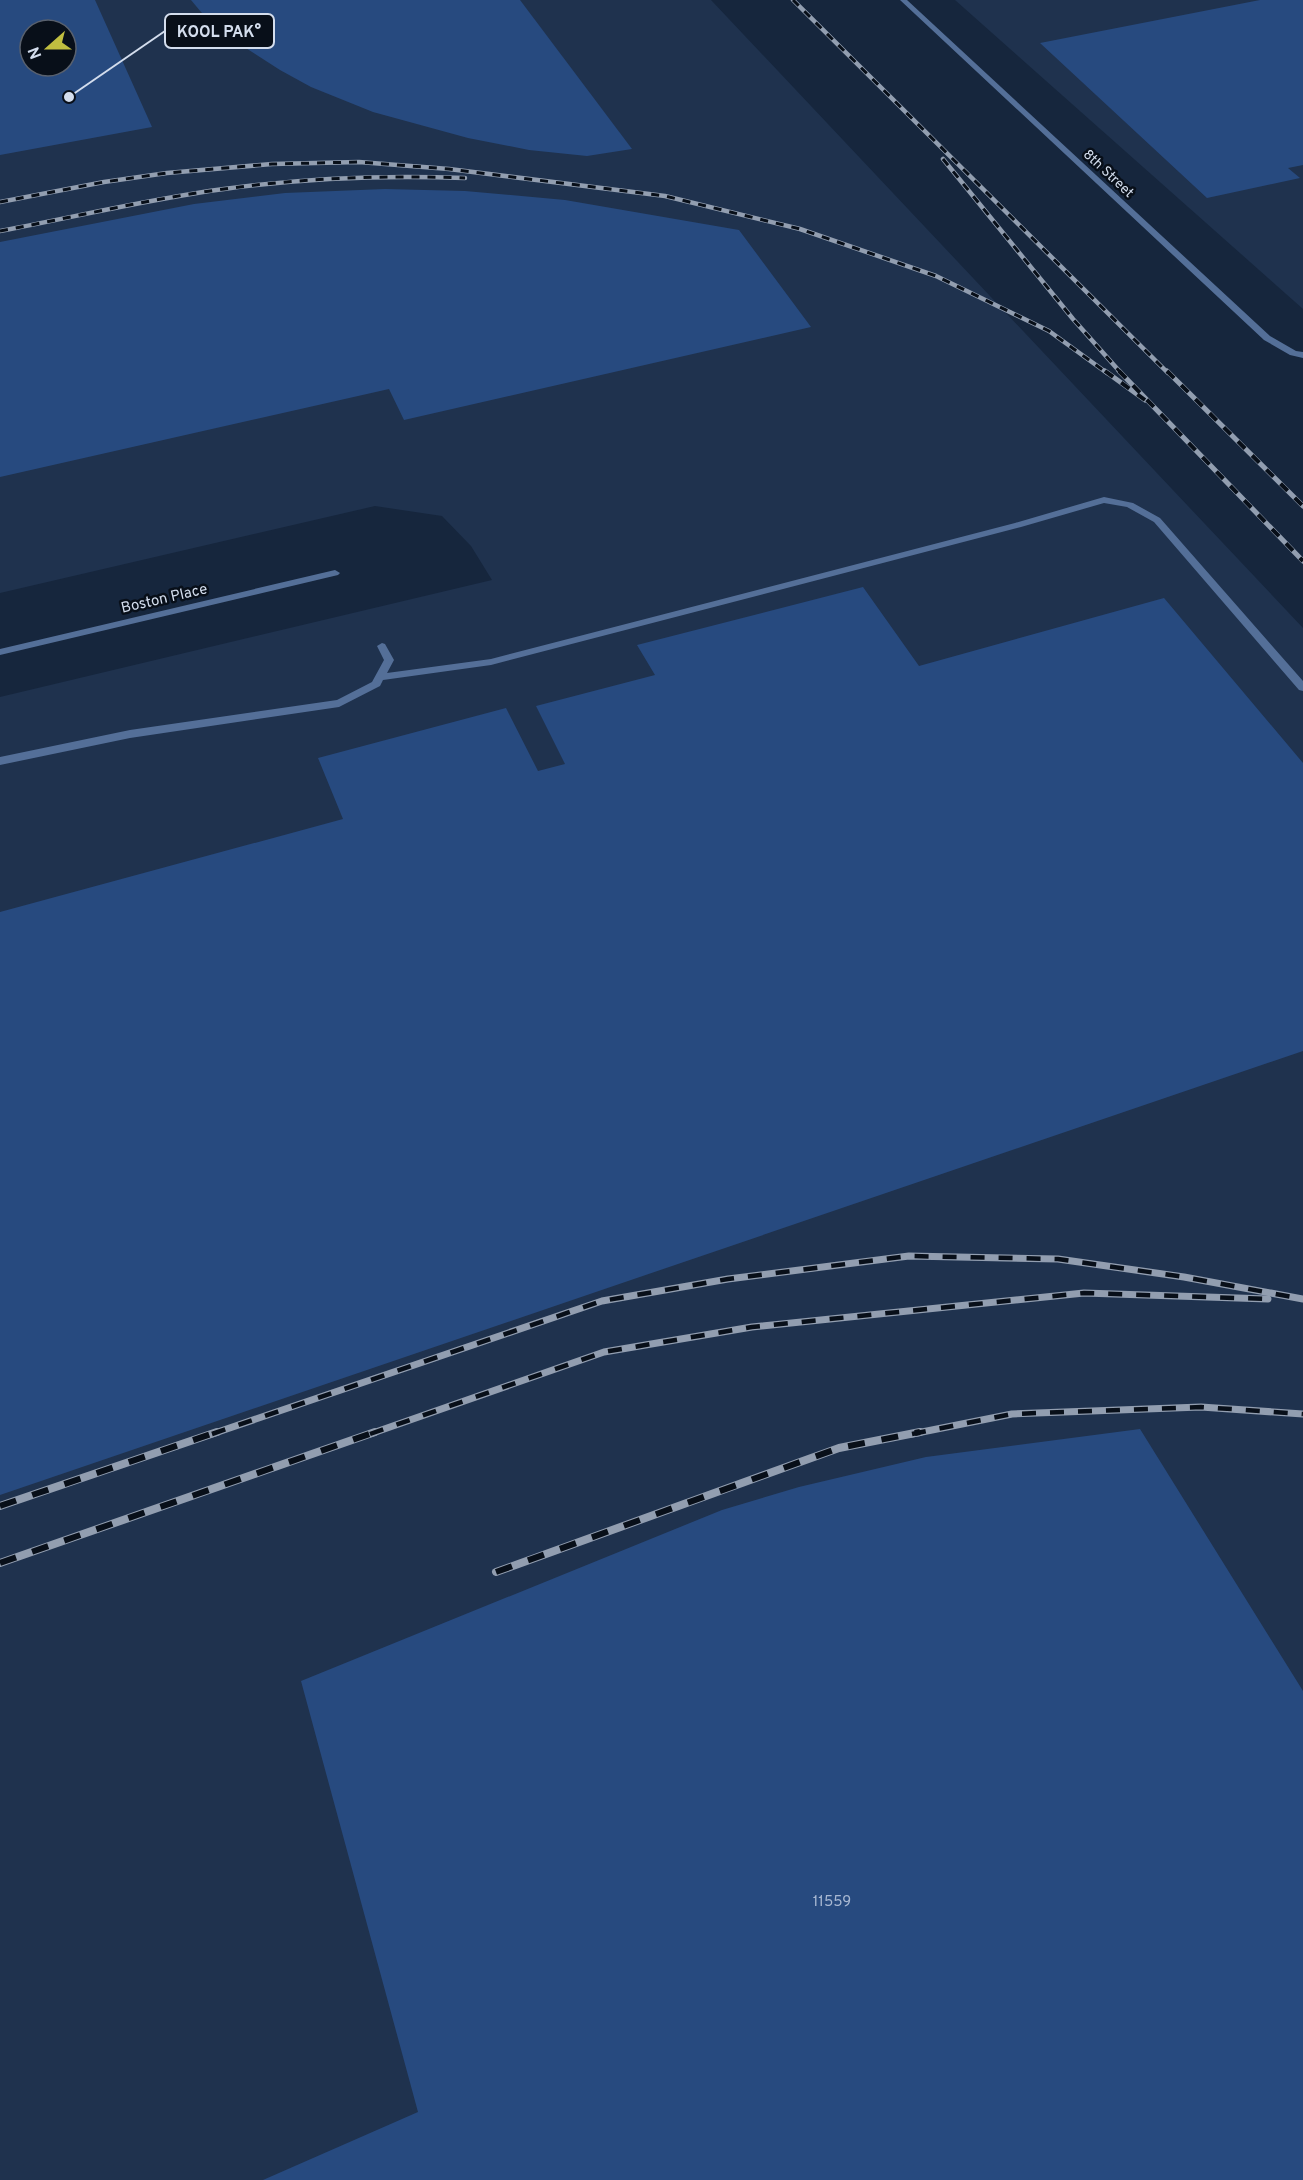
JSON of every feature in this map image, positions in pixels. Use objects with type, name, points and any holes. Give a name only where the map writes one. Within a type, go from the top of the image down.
[{"type":"street","name":"8th Street","points":[[903,0],[1267,338],[1293,353],[1303,355]]},
{"type":"street","points":[[380,676],[491,662],[1018,525],[1104,500],[1130,505],[1157,520],[1303,688]]},
{"type":"street","name":"Boston Place","points":[[0,652],[335,573]]},
{"type":"street","points":[[0,761],[130,734],[339,703],[376,684],[389,660],[382,646]]},
{"type":"shaded area","points":[[0,0],[711,0],[1303,628],[1303,2180],[0,2180],[0,697],[492,580],[471,546],[442,516],[375,506],[0,593]]},
{"type":"shaded area","points":[[955,0],[1303,0],[1303,309]]},
{"type":"building","points":[[0,0],[95,0],[152,127],[0,155]]},
{"type":"building","points":[[191,0],[520,0],[632,149],[587,156],[529,150],[468,138],[373,112],[311,87],[280,70],[241,45],[201,12]]},
{"type":"building","points":[[1260,0],[1303,0],[1303,165],[1288,168],[1300,178],[1207,198],[1040,43]]},
{"type":"building","points":[[385,189],[465,191],[565,200],[739,230],[811,327],[404,420],[389,389],[0,477],[0,242],[194,204],[285,193]]},
{"type":"building","points":[[863,587],[919,666],[1164,598],[1303,763],[1303,1051],[0,1495],[0,912],[343,819],[318,758],[506,708],[538,771],[565,764],[536,706],[655,675],[637,645]]},
{"type":"building","points":[[1140,1429],[1303,1691],[1303,2180],[263,2180],[418,2112],[301,1681],[722,1510],[799,1487],[926,1457]]},
{"type":"railway","points":[[793,0],[1168,373]]},
{"type":"railway","points":[[943,159],[1073,319],[1121,373]]},
{"type":"railway","points":[[0,202],[104,182],[167,173],[272,164],[359,162],[449,169],[665,196],[800,229],[936,276],[1049,331],[1107,373]]},
{"type":"railway","points":[[0,231],[168,198],[254,185],[344,178],[465,178]]},
{"type":"railway","points":[[1105,371],[1145,400]]},
{"type":"railway","points":[[1119,371],[1303,561]]},
{"type":"railway","points":[[1167,371],[1303,506]]},
{"type":"railway","points":[[212,1434],[602,1301],[728,1279],[909,1256],[1058,1259],[1184,1277],[1303,1299]]},
{"type":"railway","points":[[370,1434],[604,1352],[752,1327],[1084,1293],[1268,1299]]},
{"type":"railway","points":[[912,1434],[1012,1414],[1201,1407],[1303,1414]]},
{"type":"railway","points":[[0,1506],[217,1432]]},
{"type":"railway","points":[[0,1563],[375,1432]]},
{"type":"railway","points":[[496,1572],[839,1448],[920,1432]]},
{"type":"place","name":"KOOL PAK°","points":[[69,97]]}]
